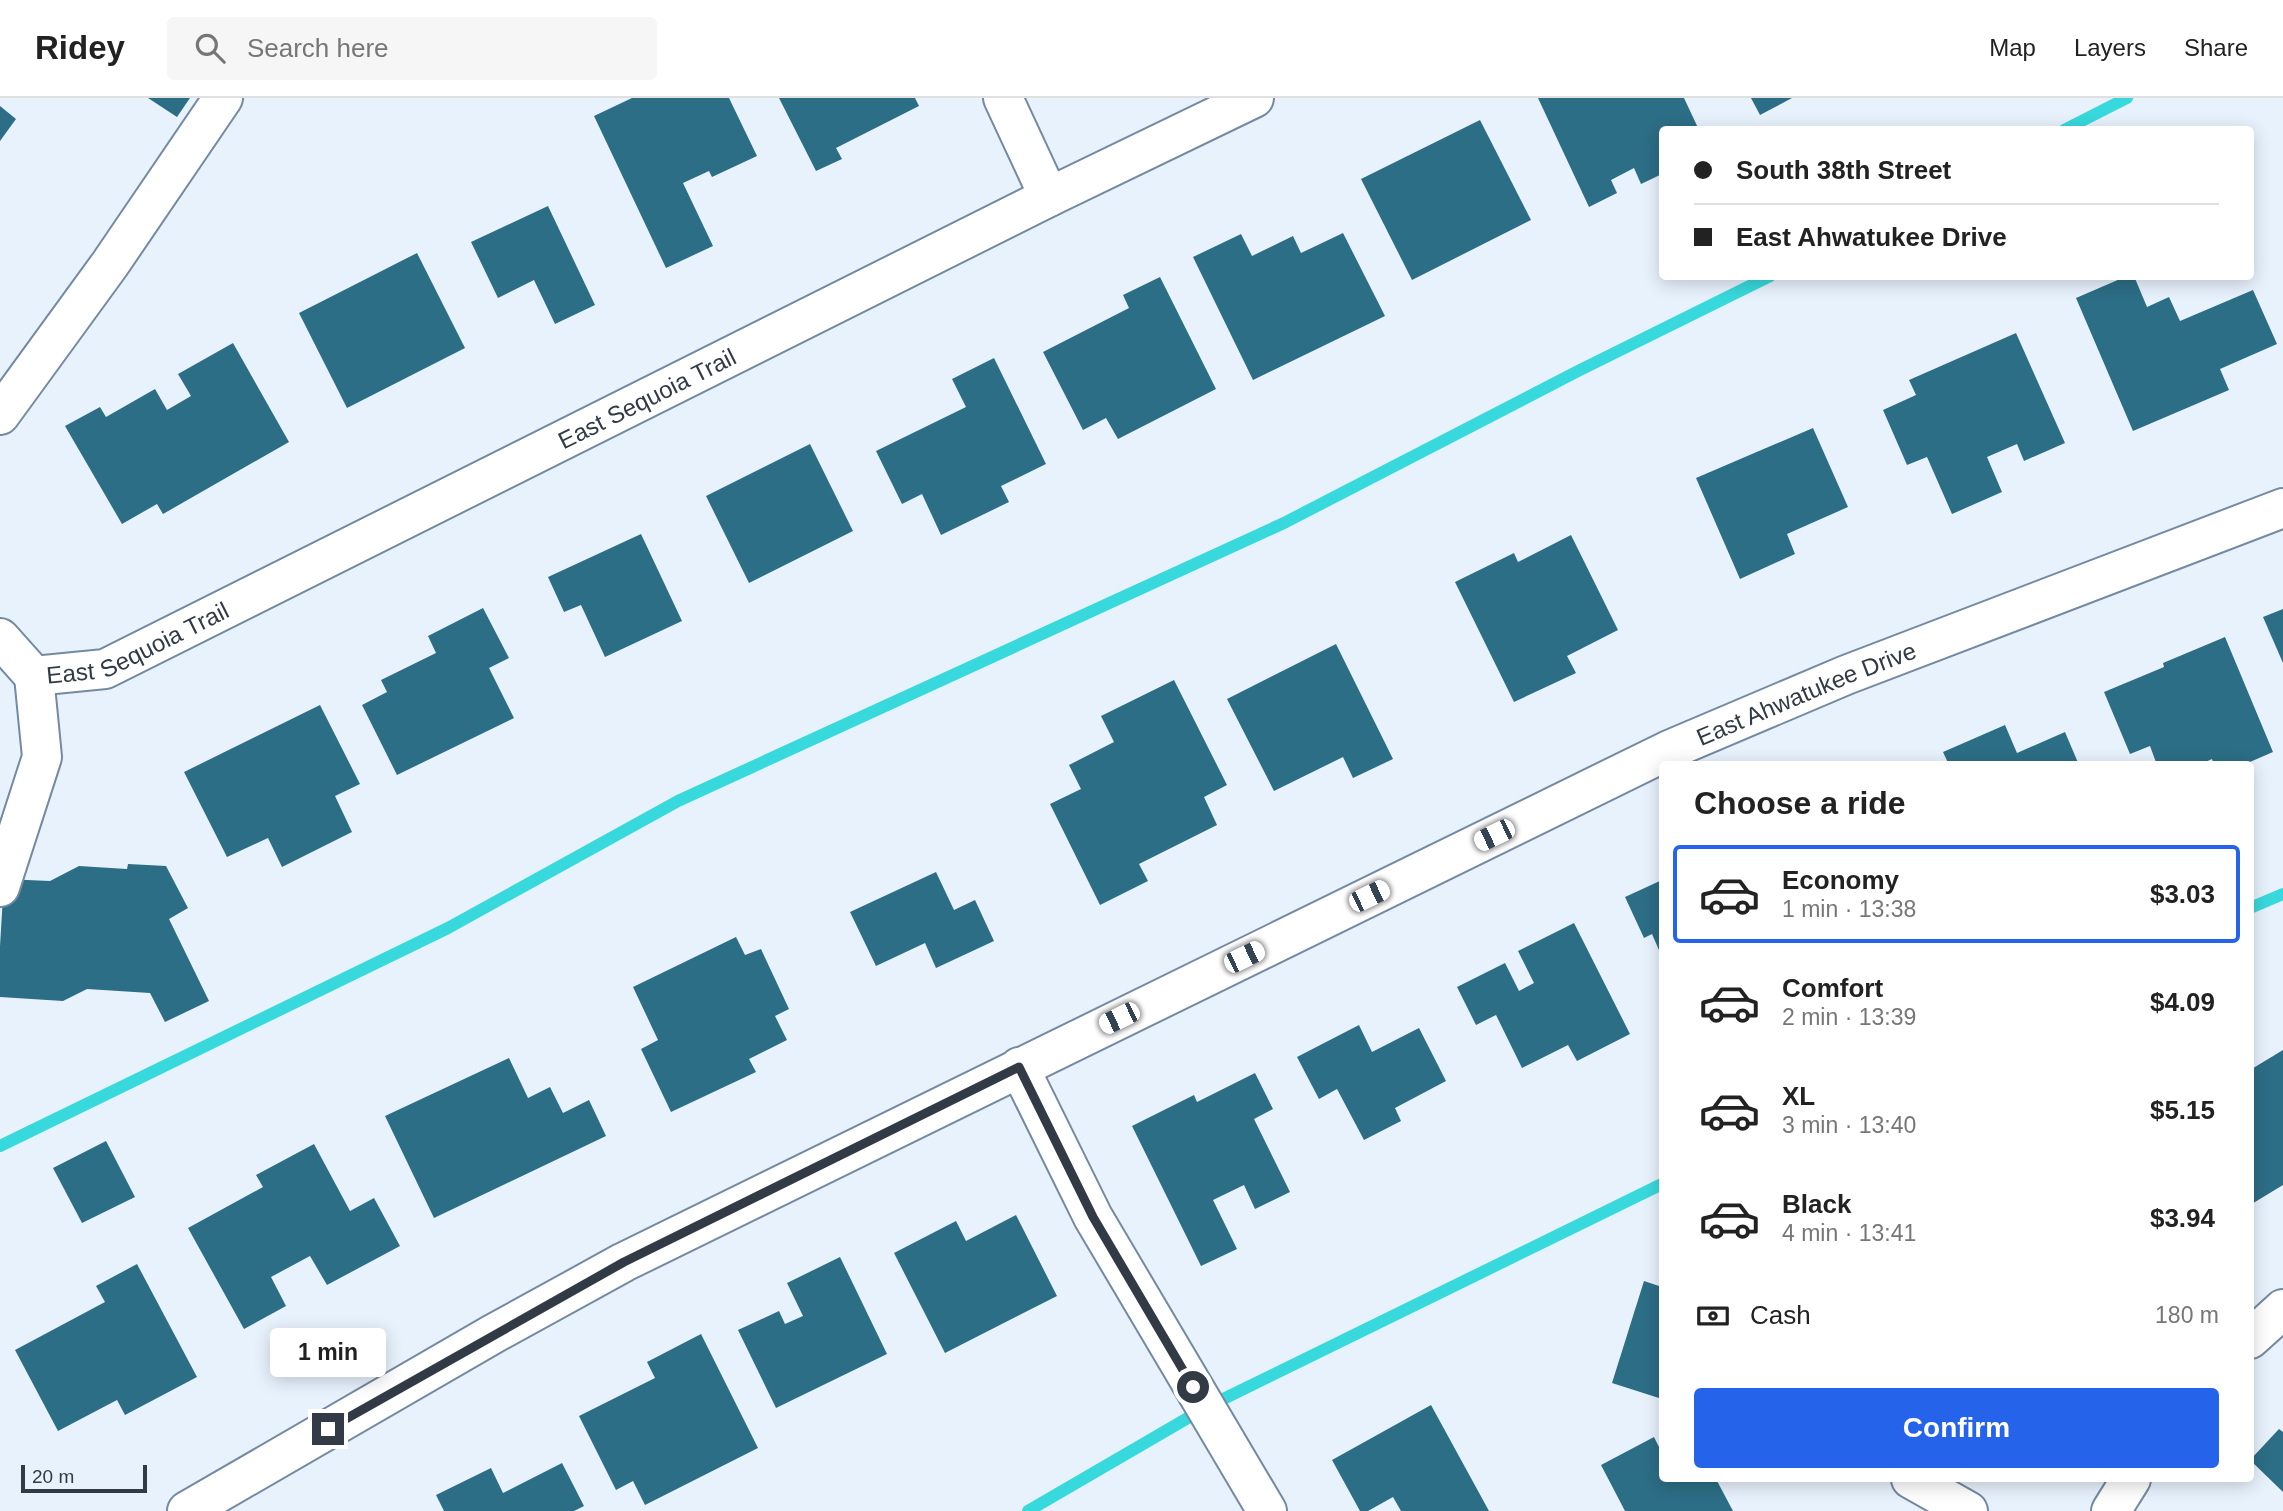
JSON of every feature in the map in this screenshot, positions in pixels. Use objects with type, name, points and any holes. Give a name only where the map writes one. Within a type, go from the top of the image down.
[{"type":"street","points":[[0,415],[110,264],[223,98]]},
{"type":"street","points":[[1003,98],[1049,197]]},
{"type":"street","name":"East Sequoia Trail","points":[[34,676],[105,669],[1049,197],[1254,98]]},
{"type":"street","name":"East Ahwatukee Drive","points":[[187,1511],[624,1262],[1669,750],[1846,675],[2283,508]]},
{"type":"street","points":[[0,638],[34,676],[42,757],[0,887]]},
{"type":"street","points":[[1019,1067],[1093,1217],[1267,1511]]},
{"type":"street","points":[[2254,1335],[2283,1309]]},
{"type":"street","points":[[1916,1482],[1968,1511]]},
{"type":"street","points":[[2111,1511],[2129,1482]]},
{"type":"building","points":[[148,98],[190,98],[177,117]]},
{"type":"building","points":[[632,98],[729,98],[757,156],[712,177],[709,171],[683,183],[713,246],[666,268],[594,116]]},
{"type":"building","points":[[779,98],[915,98],[919,106],[836,148],[842,159],[816,171]]},
{"type":"building","points":[[1538,98],[1684,98],[1697,126],[1659,126],[1659,175],[1641,184],[1634,168],[1611,180],[1617,193],[1589,207]]},
{"type":"building","points":[[1751,98],[1792,98],[1760,115]]},
{"type":"building","points":[[0,106],[16,119],[0,141]]},
{"type":"building","points":[[1480,120],[1531,220],[1412,280],[1361,179]]},
{"type":"building","points":[[548,206],[595,305],[555,324],[534,280],[498,298],[471,242]]},
{"type":"building","points":[[1343,233],[1385,316],[1253,380],[1193,257],[1241,234],[1252,256],[1293,236],[1301,253]]},
{"type":"building","points":[[417,253],[465,348],[347,408],[299,313]]},
{"type":"building","points":[[1160,277],[1216,389],[1118,439],[1106,418],[1083,430],[1043,352],[1129,308],[1123,295]]},
{"type":"building","points":[[2118,280],[2136,280],[2147,307],[2169,297],[2180,321],[2253,290],[2277,344],[2220,369],[2229,390],[2133,431],[2076,298]]},
{"type":"building","points":[[2016,333],[2065,443],[2024,461],[2017,444],[1987,457],[2002,492],[1952,514],[1927,457],[1907,465],[1883,410],[1916,395],[1909,380]]},
{"type":"building","points":[[233,343],[289,442],[163,514],[157,504],[122,524],[65,426],[100,407],[106,417],[155,389],[167,410],[191,396],[178,374]]},
{"type":"building","points":[[994,358],[1046,464],[1001,486],[1009,502],[941,535],[922,494],[902,504],[876,451],[966,407],[952,379]]},
{"type":"building","points":[[1813,428],[1848,507],[1787,534],[1795,554],[1740,579],[1696,478]]},
{"type":"building","points":[[810,444],[853,531],[749,583],[706,496]]},
{"type":"building","points":[[641,534],[682,621],[605,657],[581,605],[564,612],[548,577]]},
{"type":"building","points":[[1571,535],[1618,630],[1567,656],[1576,673],[1514,702],[1455,582],[1514,553],[1518,562]]},
{"type":"building","points":[[483,608],[509,658],[489,668],[514,718],[397,775],[362,705],[387,692],[381,680],[436,653],[428,636]]},
{"type":"building","points":[[2283,609],[2283,663],[2263,617]]},
{"type":"building","points":[[2225,637],[2273,752],[2252,761],[2156,761],[2150,746],[2130,754],[2104,692],[2164,667],[2163,663]]},
{"type":"building","points":[[1336,644],[1393,759],[1353,778],[1343,757],[1274,791],[1227,699]]},
{"type":"building","points":[[1174,680],[1227,785],[1204,797],[1217,825],[1139,864],[1148,881],[1100,905],[1050,804],[1081,789],[1069,765],[1114,742],[1101,716]]},
{"type":"building","points":[[320,705],[360,784],[335,796],[352,832],[282,867],[268,838],[227,857],[184,772]]},
{"type":"building","points":[[2005,725],[2017,753],[2065,732],[2077,761],[1947,761],[1943,752]]},
{"type":"building","points":[[128,864],[166,866],[188,908],[169,919],[209,1001],[165,1022],[150,993],[87,989],[63,1001],[0,997],[4,879],[50,881],[79,866],[127,869]]},
{"type":"building","points":[[936,872],[954,910],[975,900],[994,941],[936,968],[925,943],[876,966],[850,912]]},
{"type":"building","points":[[1659,881],[1659,950],[1652,934],[1644,938],[1625,897]]},
{"type":"building","points":[[1574,923],[1630,1034],[1577,1061],[1568,1045],[1522,1068],[1496,1015],[1476,1025],[1457,987],[1505,963],[1519,991],[1534,983],[1518,951]]},
{"type":"building","points":[[736,937],[745,955],[761,949],[789,1009],[775,1016],[787,1040],[749,1059],[756,1072],[671,1112],[641,1049],[658,1040],[633,987]]},
{"type":"building","points":[[1359,1025],[1372,1052],[1419,1028],[1446,1081],[1395,1108],[1401,1121],[1364,1140],[1337,1089],[1319,1099],[1297,1057]]},
{"type":"building","points":[[2283,1050],[2283,1185],[2254,1203],[2254,1068]]},
{"type":"building","points":[[509,1058],[528,1098],[550,1087],[563,1113],[589,1100],[606,1136],[434,1218],[385,1116]]},
{"type":"building","points":[[1255,1073],[1273,1109],[1254,1119],[1290,1192],[1255,1209],[1244,1185],[1213,1200],[1237,1249],[1201,1266],[1132,1126],[1194,1095],[1197,1102]]},
{"type":"building","points":[[106,1141],[135,1197],[82,1223],[53,1168]]},
{"type":"building","points":[[314,1144],[350,1211],[374,1198],[400,1246],[327,1285],[310,1256],[271,1277],[286,1306],[244,1329],[188,1228],[263,1187],[256,1175]]},
{"type":"building","points":[[1016,1215],[1057,1296],[945,1353],[894,1253],[956,1221],[966,1241]]},
{"type":"building","points":[[840,1257],[887,1354],[776,1408],[738,1330],[779,1311],[785,1324],[803,1316],[787,1283]]},
{"type":"building","points":[[137,1264],[197,1377],[125,1415],[117,1400],[58,1431],[15,1350],[105,1302],[96,1286]]},
{"type":"building","points":[[1644,1281],[1659,1286],[1659,1398],[1612,1383]]},
{"type":"building","points":[[701,1334],[758,1448],[645,1505],[633,1481],[616,1490],[579,1416],[655,1378],[647,1362]]},
{"type":"building","points":[[1431,1405],[1489,1511],[1401,1511],[1393,1497],[1368,1511],[1360,1511],[1332,1460]]},
{"type":"building","points":[[2279,1429],[2283,1432],[2283,1492],[2254,1464],[2254,1456]]},
{"type":"building","points":[[1654,1437],[1659,1447],[1659,1482],[1718,1482],[1733,1511],[1625,1511],[1601,1465]]},
{"type":"building","points":[[562,1463],[584,1506],[574,1511],[444,1511],[436,1495],[491,1468],[503,1493]]},
{"type":"waterway","points":[[2072,126],[2127,98]]},
{"type":"waterway","points":[[0,1146],[448,928],[678,801],[1284,523],[1578,371],[1762,280]]},
{"type":"waterway","points":[[2254,906],[2283,894]]},
{"type":"waterway","points":[[1028,1511],[1205,1408],[1659,1185]]},
{"type":"route","points":[[328,1429],[624,1262],[1019,1067],[1093,1217],[1193,1387]]}]
